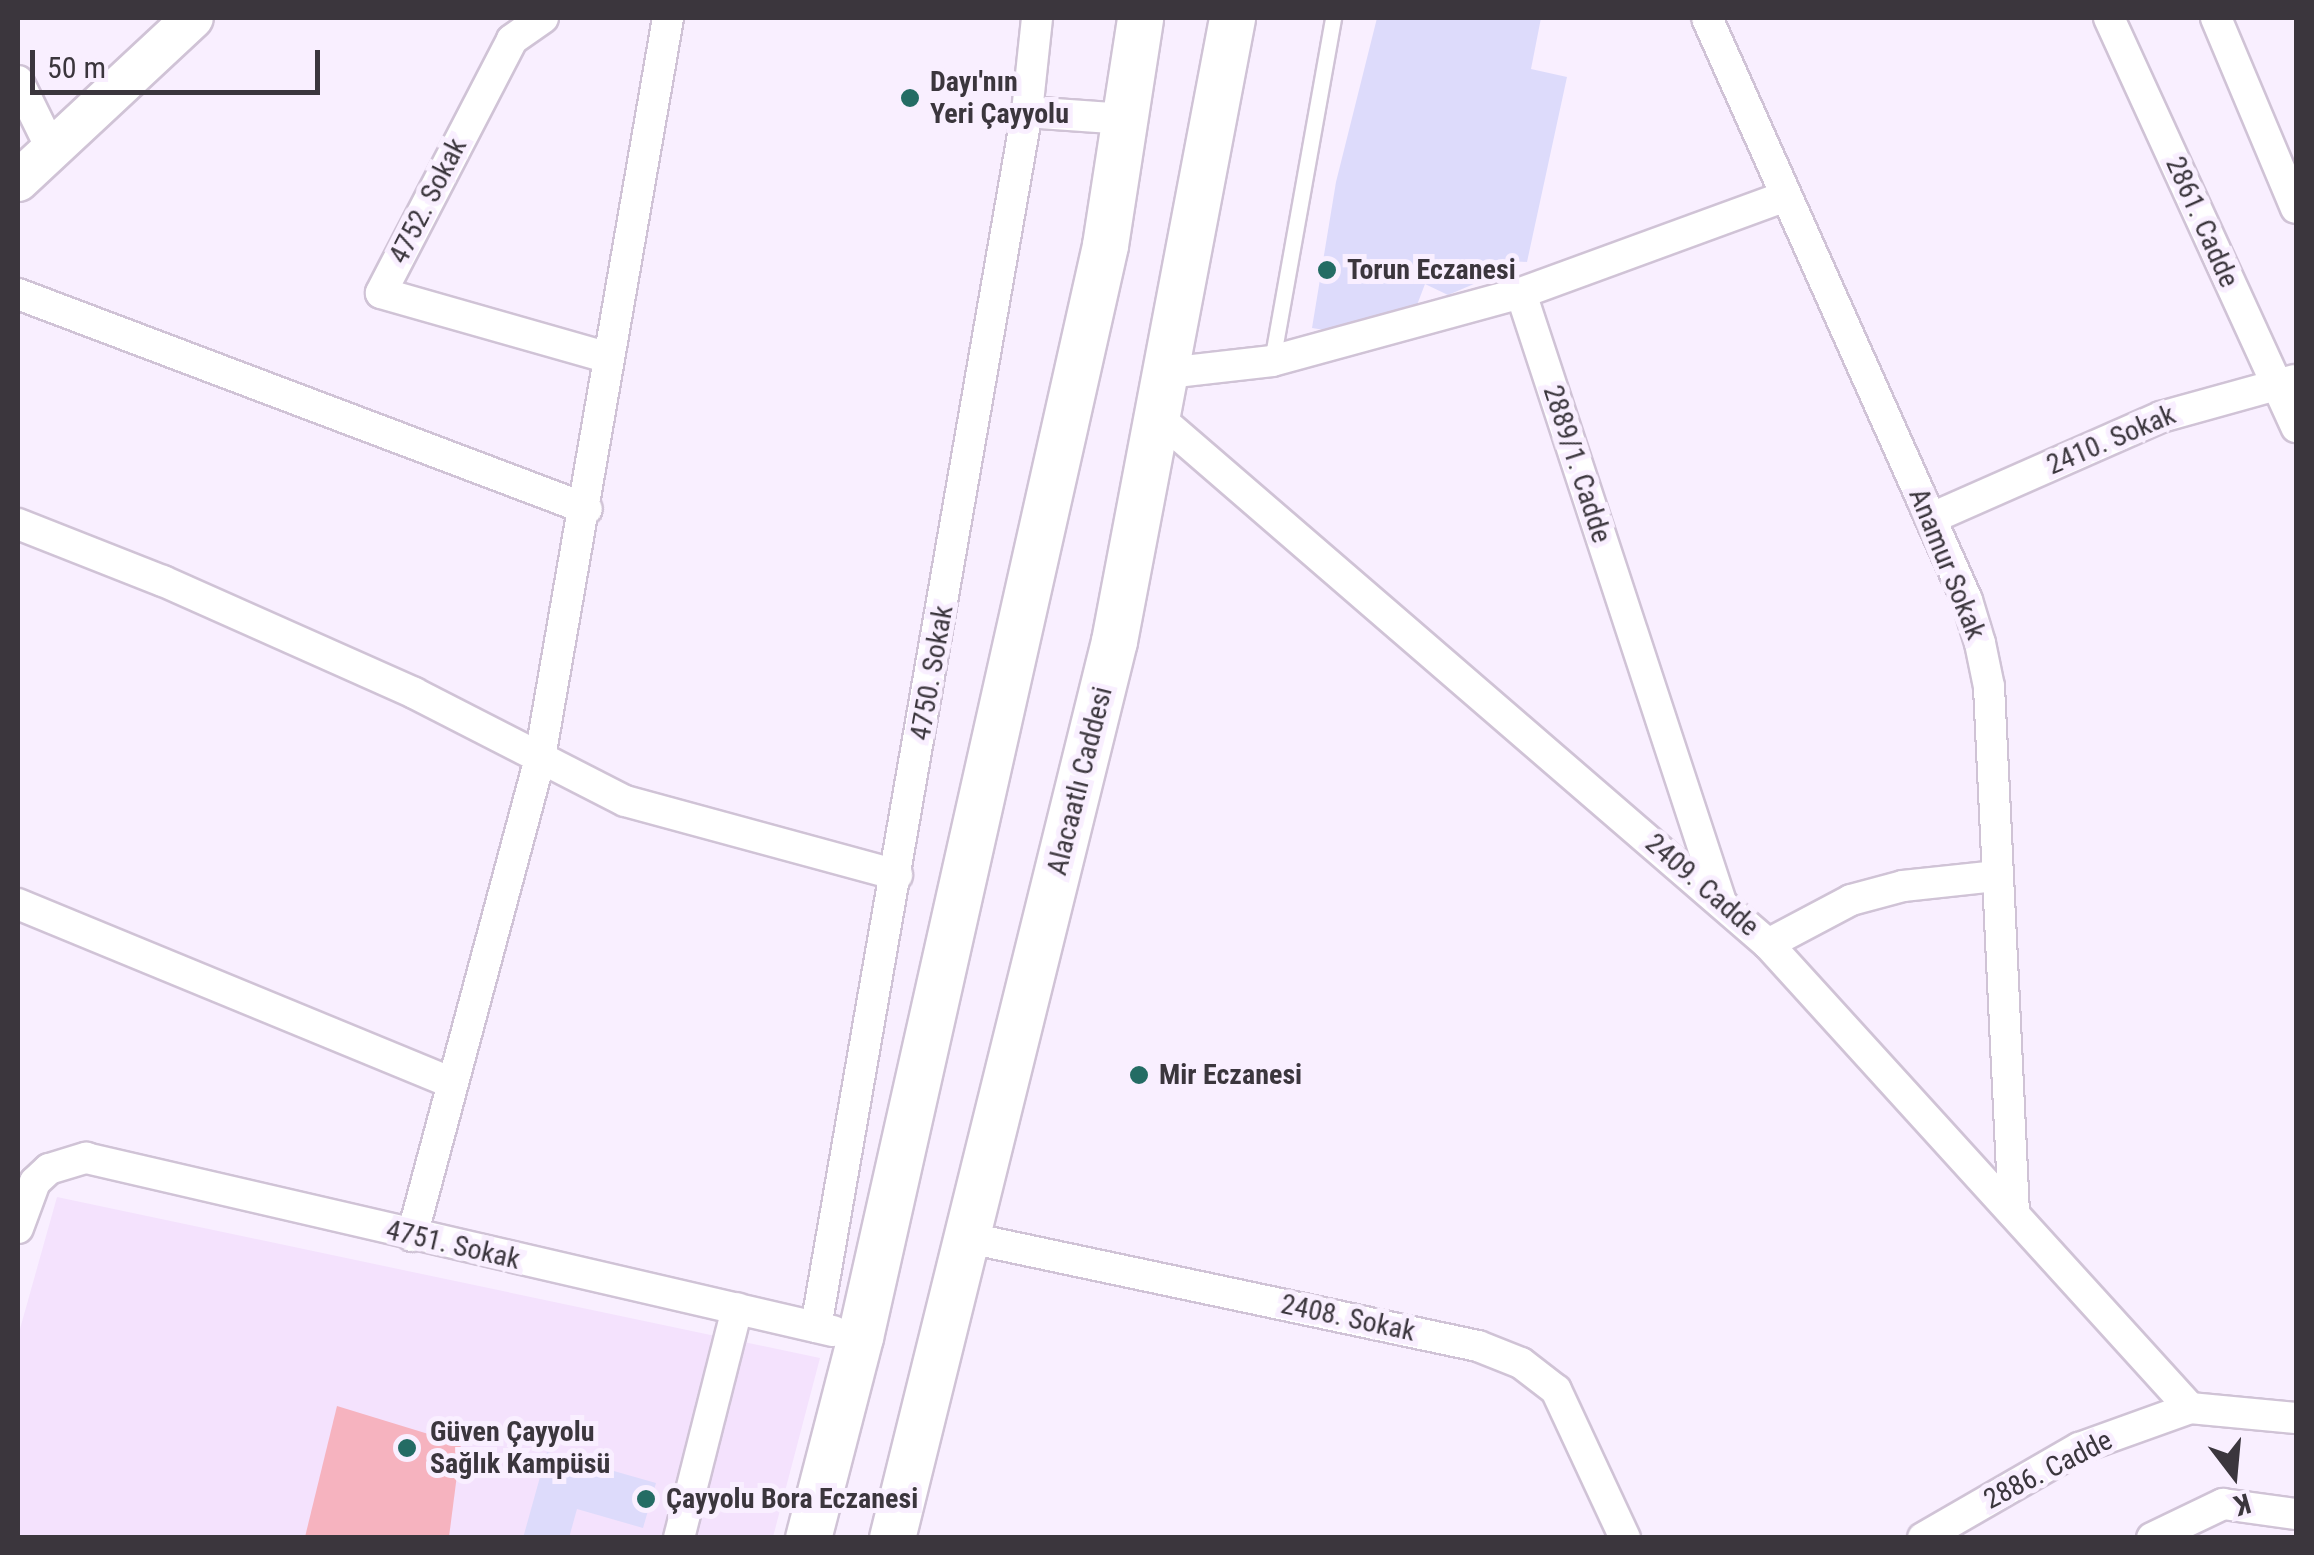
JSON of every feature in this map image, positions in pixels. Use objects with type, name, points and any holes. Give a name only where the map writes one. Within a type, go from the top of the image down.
[{"type":"main road","points":[[808,1538],[860,1337],[1104,246],[1140,18]]},
{"type":"main road","name":"Alacaatlı Caddesi","points":[[892,1538],[1114,641],[1232,18]]},
{"type":"street","points":[[18,180],[193,18]]},
{"type":"street","name":"4752. Sokak","points":[[543,18],[512,40],[380,293],[608,358]]},
{"type":"street","points":[[412,1236],[540,757],[587,509],[608,358],[668,18]]},
{"type":"street","name":"4750. Sokak","points":[[816,1327],[898,876],[1026,112],[1037,18]]},
{"type":"street","name":"Anamur Sokak","points":[[1707,18],[1968,600],[1989,687],[2014,1214]]},
{"type":"street","name":"2861. Cadde","points":[[2109,18],[2286,380],[2296,427]]},
{"type":"street","points":[[2216,18],[2296,208]]},
{"type":"street","points":[[18,80],[52,150]]},
{"type":"street","points":[[1026,112],[1125,119]]},
{"type":"street","points":[[1167,373],[1272,361],[1521,293],[1784,197]]},
{"type":"street","name":"2889/1. Cadde","points":[[1521,293],[1720,900]]},
{"type":"street","points":[[18,294],[587,509]]},
{"type":"street","name":"2410. Sokak","points":[[1932,518],[2161,417],[2286,380]]},
{"type":"street","name":"2409. Cadde","points":[[1159,418],[1768,944],[2190,1408]]},
{"type":"street","points":[[18,524],[181,589],[540,757],[624,801],[898,876]]},
{"type":"street","points":[[1768,944],[1852,900],[1903,886],[1997,876]]},
{"type":"street","points":[[18,904],[453,1083]]},
{"type":"street","name":"4751. Sokak","points":[[18,1228],[27,1196],[48,1169],[86,1158],[860,1337]]},
{"type":"street","name":"2408. Sokak","points":[[969,1238],[1478,1346],[1521,1363],[1556,1390],[1624,1538]]},
{"type":"street","points":[[679,1538],[737,1308]]},
{"type":"street","name":"2886. Cadde","points":[[1923,1538],[2079,1448],[2190,1408],[2296,1418]]},
{"type":"street","points":[[2152,1538],[2222,1504],[2296,1514]]},
{"type":"lane","points":[[1272,361],[1333,18]]},
{"type":"shaded area","name":"Güven Çayyolu Sağlık Kampüsü","points":[[57,1197],[820,1358],[773,1537],[18,1538],[18,1336]]},
{"type":"shaded area","points":[[337,1406],[461,1444],[449,1537],[305,1537]]},
{"type":"building","points":[[1377,18],[1541,18],[1531,69],[1567,77],[1527,262],[1492,260],[1488,278],[1448,295],[1425,284],[1417,305],[1337,332],[1312,328],[1336,182]]},
{"type":"building","points":[[547,1452],[656,1483],[643,1528],[577,1509],[569,1538],[523,1538]]},
{"type":"place","name":"Dayı'nın Yeri Çayyolu","points":[[910,98]]},
{"type":"place","name":"Torun Eczanesi","points":[[1327,270]]},
{"type":"place","name":"Mir Eczanesi","points":[[1139,1075]]},
{"type":"place","name":"Güven Çayyolu Sağlık Kampüsü","points":[[407,1448]]},
{"type":"place","name":"Çayyolu Bora Eczanesi","points":[[646,1499]]}]
